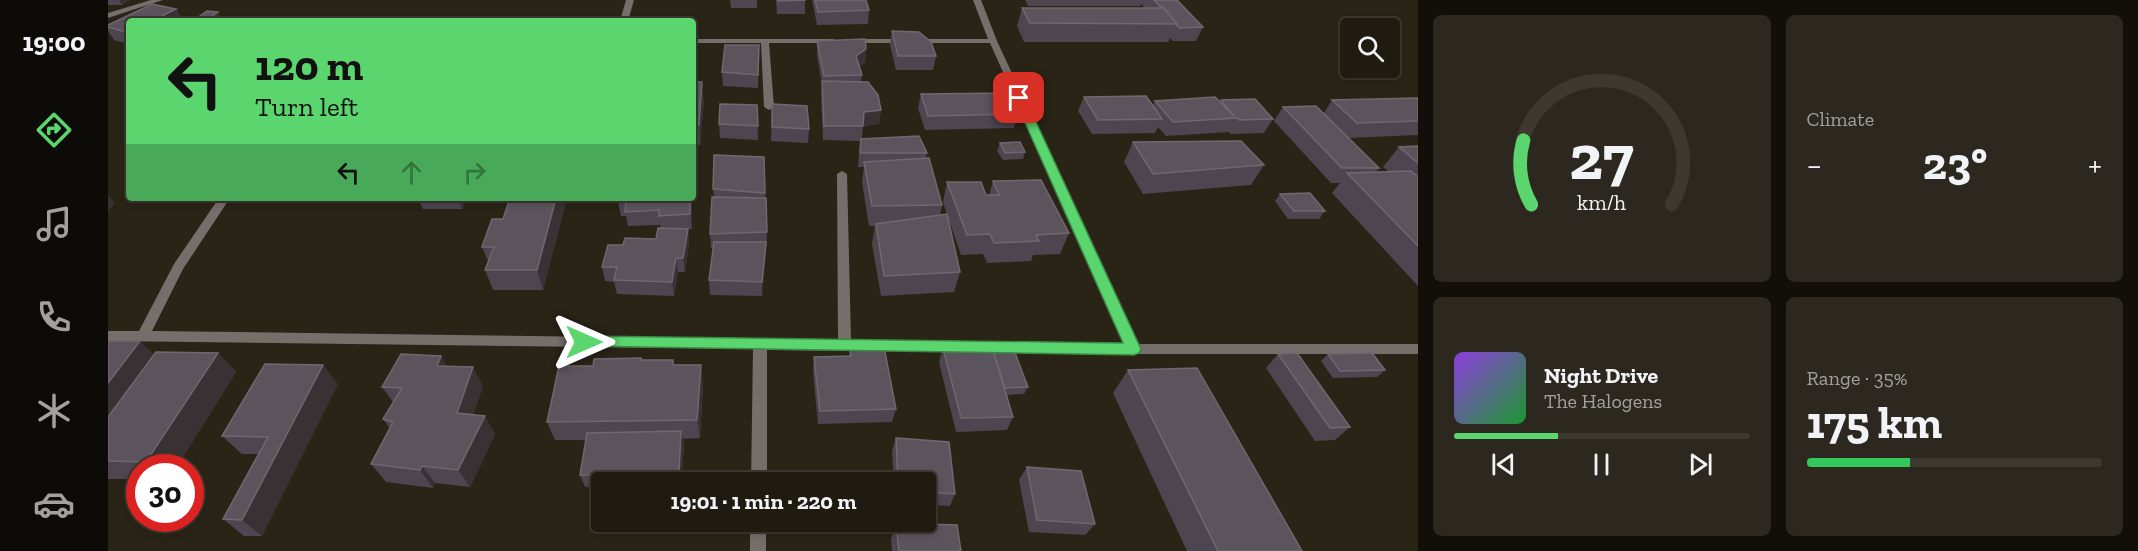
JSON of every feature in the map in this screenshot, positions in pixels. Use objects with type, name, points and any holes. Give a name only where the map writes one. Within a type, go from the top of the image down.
[{"type":"street","points":[[108,16],[159,0]]},
{"type":"street","points":[[625,18],[630,0]]},
{"type":"street","points":[[978,0],[993,41],[1134,349]]},
{"type":"street","points":[[696,41],[993,41]]},
{"type":"street","points":[[765,41],[769,107]]},
{"type":"street","points":[[842,174],[845,345]]},
{"type":"street","points":[[143,337],[178,267],[223,201]]},
{"type":"street","points":[[108,336],[1134,349],[1418,349]]},
{"type":"street","points":[[759,472],[760,343]]},
{"type":"street","points":[[758,532],[758,551]]},
{"type":"building","points":[[815,0],[866,0],[869,10],[818,12]]},
{"type":"building","points":[[1154,0],[1177,0],[1203,27],[1179,28],[1164,8]]},
{"type":"building","points":[[152,4],[176,9],[158,18],[126,18],[126,32],[108,27]]},
{"type":"building","points":[[1022,8],[1164,8],[1177,24],[1030,23]]},
{"type":"building","points":[[207,11],[218,12],[209,18],[197,18]]},
{"type":"building","points":[[892,31],[919,32],[931,42],[936,56],[898,56]]},
{"type":"building","points":[[865,39],[866,49],[856,56],[862,75],[824,76],[817,41]]},
{"type":"building","points":[[725,45],[759,45],[758,75],[722,72]]},
{"type":"building","points":[[822,81],[868,82],[878,95],[881,110],[864,112],[863,126],[824,126]]},
{"type":"building","points":[[696,82],[702,82],[699,125],[696,125]]},
{"type":"building","points":[[1008,93],[1018,114],[928,116],[921,94]]},
{"type":"building","points":[[1146,96],[1162,119],[1098,120],[1084,97]]},
{"type":"building","points":[[1215,97],[1234,116],[1221,100],[1255,99],[1273,119],[1239,120],[1237,118],[1173,122],[1155,101]]},
{"type":"building","points":[[1418,98],[1418,121],[1357,123],[1332,100]]},
{"type":"building","points":[[720,104],[757,105],[758,126],[719,124]]},
{"type":"building","points":[[772,104],[807,106],[809,129],[772,127]]},
{"type":"building","points":[[1316,106],[1379,168],[1342,168],[1283,107]]},
{"type":"building","points":[[919,136],[927,153],[860,153],[861,139]]},
{"type":"building","points":[[1241,141],[1264,165],[1153,174],[1133,142]]},
{"type":"building","points":[[1020,142],[1025,152],[1005,153],[1000,143]]},
{"type":"building","points":[[1418,146],[1418,163],[1399,147]]},
{"type":"building","points":[[714,155],[764,157],[765,193],[713,189]]},
{"type":"building","points":[[929,158],[942,205],[872,206],[864,162]]},
{"type":"building","points":[[1411,171],[1418,177],[1418,246],[1347,173]]},
{"type":"building","points":[[1041,180],[1069,233],[1036,235],[1039,241],[994,243],[990,234],[967,235],[947,182],[981,182],[986,195],[999,195],[993,181]]},
{"type":"building","points":[[1310,193],[1325,211],[1294,211],[1280,194]]},
{"type":"building","points":[[712,197],[766,198],[767,232],[710,234]]},
{"type":"building","points":[[509,201],[555,201],[537,270],[485,270],[494,247],[482,247],[492,219],[503,219]]},
{"type":"building","points":[[626,201],[690,201],[690,214],[659,216],[659,210],[625,212]]},
{"type":"building","points":[[947,214],[960,272],[884,276],[876,224]]},
{"type":"building","points":[[658,228],[688,229],[683,258],[676,258],[672,282],[614,280],[617,267],[602,267],[608,245],[623,245],[625,238],[656,239]]},
{"type":"building","points":[[714,242],[766,242],[762,282],[709,280]]},
{"type":"building","points":[[108,341],[140,341],[108,383]]},
{"type":"building","points":[[884,347],[896,409],[820,411],[814,357],[851,356],[850,348]]},
{"type":"building","points":[[992,347],[1013,417],[961,418],[943,348]]},
{"type":"building","points":[[1014,350],[1028,387],[1005,388],[993,351]]},
{"type":"building","points":[[156,352],[218,353],[151,454],[126,454],[126,461],[108,461],[108,417]]},
{"type":"building","points":[[1297,353],[1350,427],[1330,428],[1278,354]]},
{"type":"building","points":[[1372,353],[1385,370],[1340,371],[1328,354]]},
{"type":"building","points":[[401,354],[441,356],[437,366],[473,367],[457,413],[485,416],[458,470],[422,466],[420,470],[371,464],[393,422],[383,419],[402,388],[382,387]]},
{"type":"building","points":[[641,358],[641,360],[673,360],[673,365],[701,365],[697,420],[547,422],[559,366],[593,366],[594,359]]},
{"type":"building","points":[[265,364],[323,365],[242,520],[223,519],[268,437],[222,436]]},
{"type":"building","points":[[1197,368],[1302,551],[1218,551],[1128,370]]},
{"type":"building","points":[[681,431],[679,472],[591,472],[591,475],[580,475],[587,433]]},
{"type":"building","points":[[896,438],[949,442],[955,494],[936,493],[936,472],[898,472]]},
{"type":"building","points":[[1027,467],[1081,471],[1095,524],[1037,520]]},
{"type":"building","points":[[936,524],[957,525],[961,551],[899,551],[897,532],[936,532]]},
{"type":"route","points":[[584,342],[1134,349],[1019,98]]}]
